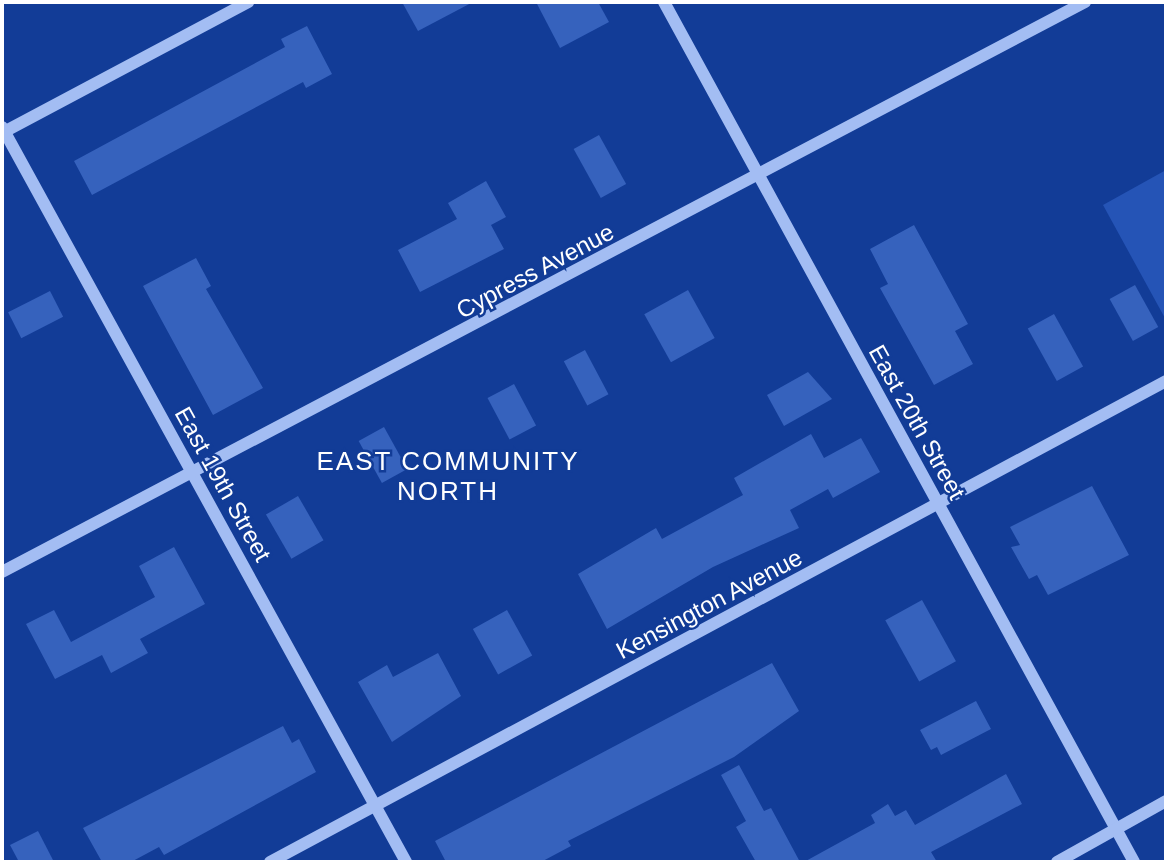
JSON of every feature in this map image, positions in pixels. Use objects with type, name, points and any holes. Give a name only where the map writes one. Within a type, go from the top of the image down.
[{"type":"street","points":[[3,131],[248,2]]},
{"type":"street","name":"East 20th Street","points":[[664,2],[1134,862]]},
{"type":"street","name":"Cypress Avenue","points":[[2,572],[194,475],[760,177],[1085,2]]},
{"type":"street","name":"East 19th Street","points":[[3,131],[406,862]]},
{"type":"street","name":"Kensington Avenue","points":[[270,862],[376,808],[1166,381]]},
{"type":"street","points":[[1056,862],[1166,802]]},
{"type":"shaded area","points":[[1166,170],[1166,320],[1103,205]]},
{"type":"building","points":[[402,2],[473,2],[418,31]]},
{"type":"building","points":[[536,2],[598,2],[609,22],[560,48]]},
{"type":"building","points":[[307,26],[332,74],[306,88],[303,82],[92,195],[74,161],[285,47],[281,39]]},
{"type":"building","points":[[599,135],[626,184],[601,198],[574,149]]},
{"type":"building","points":[[486,181],[506,217],[491,225],[504,249],[420,292],[398,250],[457,219],[448,203]]},
{"type":"building","points":[[914,225],[968,324],[955,331],[973,364],[934,385],[880,288],[888,284],[870,249]]},
{"type":"building","points":[[196,258],[211,286],[206,289],[263,388],[213,415],[143,286]]},
{"type":"building","points":[[1135,285],[1158,327],[1133,341],[1110,299]]},
{"type":"building","points":[[688,290],[715,338],[671,362],[644,314]]},
{"type":"building","points":[[50,291],[63,317],[21,338],[8,312]]},
{"type":"building","points":[[1054,314],[1083,366],[1057,381],[1028,329]]},
{"type":"building","points":[[585,350],[608,394],[587,405],[564,361]]},
{"type":"building","points":[[808,372],[832,399],[784,426],[767,395]]},
{"type":"building","points":[[514,384],[536,425],[510,440],[488,398]]},
{"type":"building","points":[[384,427],[407,469],[382,483],[359,441]]},
{"type":"building","points":[[811,434],[824,458],[861,438],[880,472],[833,498],[828,489],[790,510],[799,528],[713,567],[607,629],[578,574],[656,528],[662,539],[743,495],[734,478]]},
{"type":"building","points":[[1092,486],[1129,555],[1048,595],[1037,575],[1029,579],[1011,547],[1020,545],[1010,527]]},
{"type":"building","points":[[298,496],[324,540],[291,559],[266,514]]},
{"type":"building","points":[[174,547],[205,604],[140,639],[148,653],[111,673],[102,655],[55,679],[26,624],[54,610],[71,642],[155,597],[139,566]]},
{"type":"building","points":[[922,600],[956,661],[919,682],[885,620]]},
{"type":"building","points":[[507,610],[532,655],[498,674],[473,629]]},
{"type":"building","points":[[438,653],[461,696],[392,742],[358,682],[387,665],[393,677]]},
{"type":"building","points":[[772,663],[799,711],[734,757],[568,841],[571,846],[541,862],[446,862],[435,841]]},
{"type":"building","points":[[976,701],[991,729],[941,755],[937,747],[931,750],[920,730]]},
{"type":"building","points":[[283,726],[292,743],[299,739],[316,772],[164,855],[159,847],[131,862],[102,862],[83,828]]},
{"type":"building","points":[[739,765],[764,811],[771,808],[800,862],[756,862],[736,827],[746,821],[721,775]]},
{"type":"building","points":[[1006,774],[1022,804],[931,852],[937,862],[804,862],[875,823],[871,815],[888,804],[895,816],[906,810],[915,825]]},
{"type":"building","points":[[38,831],[54,862],[19,862],[10,845]]},
{"type":"district","name":"EAST COMMUNITY NORTH","points":[[448,477]]}]
